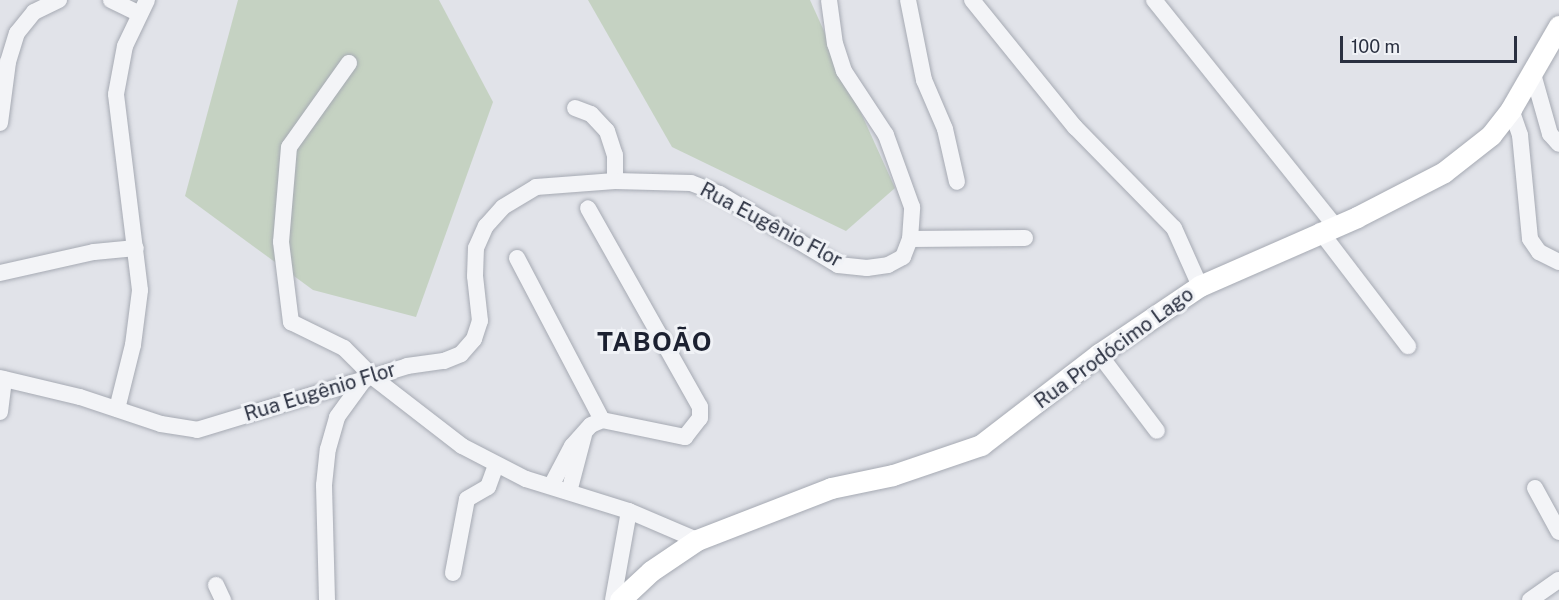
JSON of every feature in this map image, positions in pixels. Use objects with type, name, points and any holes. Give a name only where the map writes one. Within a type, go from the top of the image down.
[{"type":"main road","name":"Rua Prodócimo Lago","points":[[620,600],[651,571],[697,540],[831,488],[893,475],[981,445],[1099,354],[1200,286],[1444,172],[1491,135],[1533,74],[1559,26]]},
{"type":"street","points":[[0,123],[8,62],[17,33],[34,12],[59,0]]},
{"type":"street","points":[[111,0],[144,7],[123,54],[116,94],[116,119],[136,248],[140,290],[133,345],[117,409]]},
{"type":"street","points":[[830,0],[836,44],[844,71],[886,135],[896,159],[912,207],[910,239],[1024,238]]},
{"type":"street","points":[[909,0],[924,80],[945,129],[957,182]]},
{"type":"street","points":[[972,0],[1075,127],[1174,228],[1200,286]]},
{"type":"street","points":[[1155,0],[1327,228],[1408,346]]},
{"type":"street","points":[[349,63],[289,147],[281,242],[291,322],[344,348],[369,379],[462,446],[496,465],[551,486],[629,511],[697,540]]},
{"type":"street","points":[[1533,74],[1550,134],[1559,144]]},
{"type":"street","points":[[574,108],[591,114],[607,131],[615,155],[615,181]]},
{"type":"street","points":[[1511,109],[1520,135],[1530,239],[1545,256],[1559,262]]},
{"type":"street","name":"Rua Eugênio Flor","points":[[2,378],[117,409],[160,424],[197,430],[298,396],[369,379],[407,366],[444,361],[461,354],[474,339],[480,321],[475,276],[476,248],[486,226],[502,207],[536,187],[615,181],[691,183],[720,194],[838,265],[867,268],[888,265],[903,257],[910,239]]},
{"type":"street","points":[[551,486],[573,458],[591,424],[602,420],[685,437],[700,418],[700,407],[588,208]]},
{"type":"street","points":[[0,273],[136,248]]},
{"type":"street","points":[[517,258],[602,420]]},
{"type":"street","points":[[1099,354],[1157,431]]},
{"type":"street","points":[[0,412],[2,378]]},
{"type":"street","points":[[327,600],[324,485],[328,449],[338,417],[369,379]]},
{"type":"street","points":[[569,492],[573,458]]},
{"type":"street","points":[[453,573],[467,499],[488,487],[496,465]]},
{"type":"street","points":[[1535,488],[1559,532]]},
{"type":"street","points":[[613,600],[629,511]]},
{"type":"street","points":[[1530,600],[1559,580]]},
{"type":"green space","points":[[238,0],[439,0],[493,102],[416,317],[313,290],[185,196]]},
{"type":"green space","points":[[588,0],[810,0],[895,188],[846,231],[672,147]]},
{"type":"district","name":"TABOÃO","points":[[655,342]]}]
